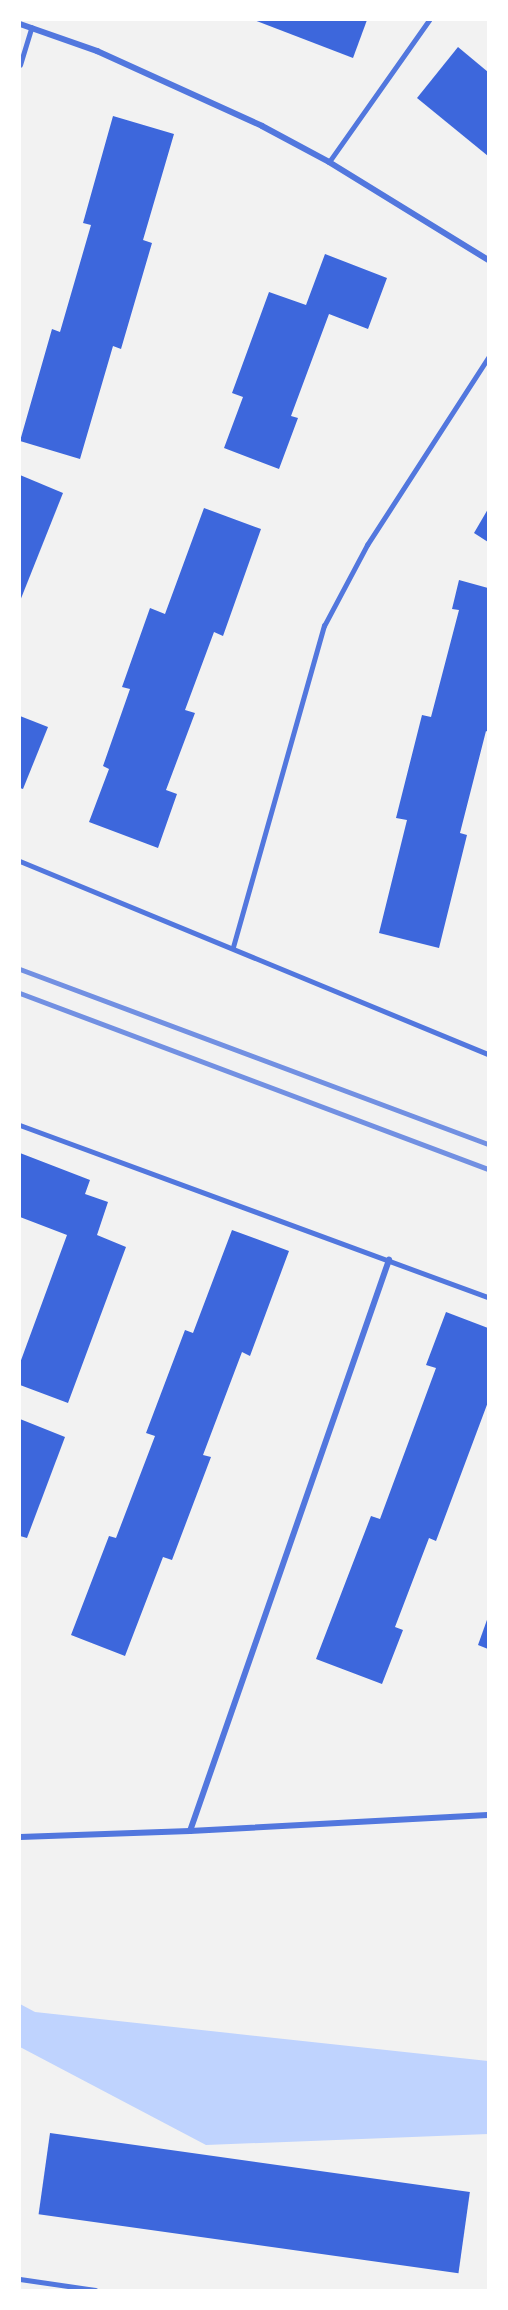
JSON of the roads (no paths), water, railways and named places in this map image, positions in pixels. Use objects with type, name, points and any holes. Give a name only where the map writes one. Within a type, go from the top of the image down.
[{"type":"street","points":[[20,24],[97,51],[262,126],[329,162],[489,260]]},
{"type":"street","points":[[190,1831],[389,1260]]},
{"type":"street","points":[[20,1837],[190,1831],[489,1815]]},
{"type":"lane","points":[[329,162],[429,20]]},
{"type":"lane","points":[[20,65],[31,28]]},
{"type":"lane","points":[[233,947],[324,627],[368,545],[489,358]]},
{"type":"lane","points":[[20,861],[489,1054]]},
{"type":"lane","points":[[20,1125],[489,1297]]},
{"type":"lane","points":[[20,2279],[95,2290]]},
{"type":"water","points":[[20,2004],[35,2012],[488,2061],[488,2134],[206,2145],[20,2047]]},
{"type":"railway","points":[[20,969],[488,1144]]},
{"type":"railway","points":[[20,993],[488,1169]]}]
